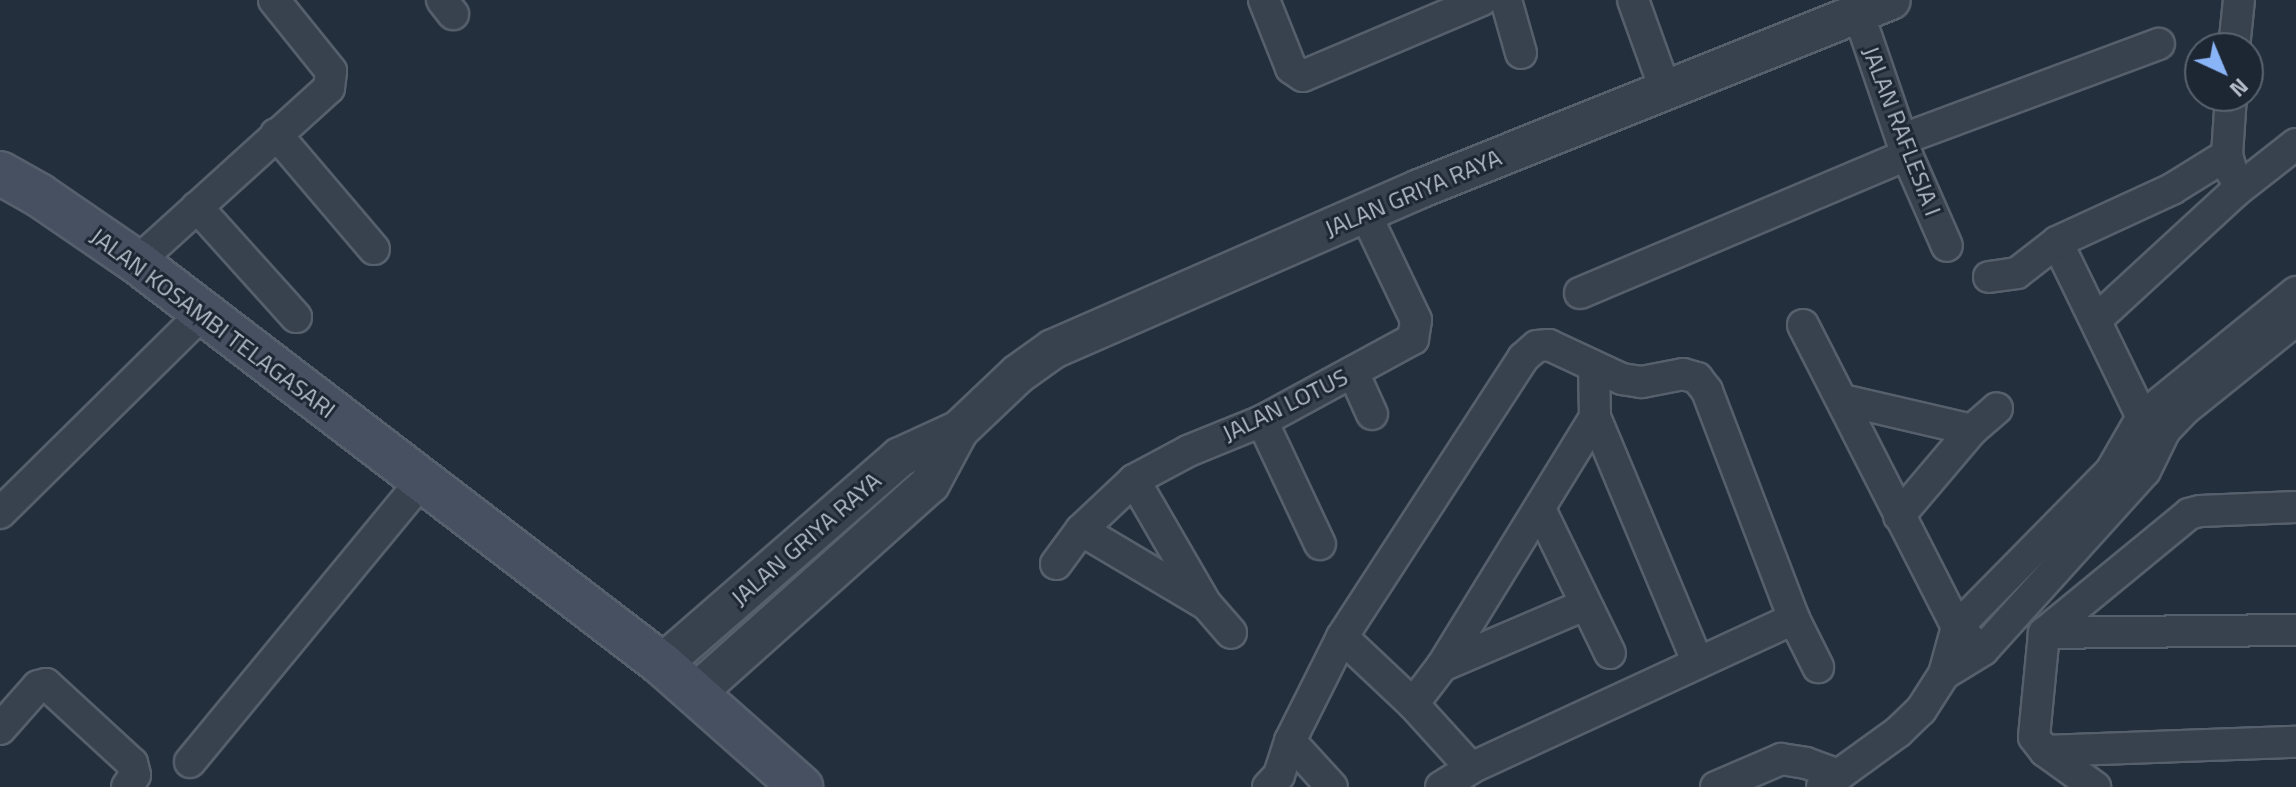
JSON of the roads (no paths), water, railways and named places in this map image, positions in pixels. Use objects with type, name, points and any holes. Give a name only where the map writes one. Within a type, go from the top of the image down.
[{"type":"main road","name":"JALAN KOSAMBI TELAGASARI","points":[[0,173],[39,195],[137,262],[662,664],[801,787]]},
{"type":"street","points":[[137,262],[329,88],[332,76],[274,0]]},
{"type":"street","points":[[1264,0],[1291,68],[1303,76],[1482,0]]},
{"type":"street","points":[[1506,0],[1521,53]]},
{"type":"street","points":[[1633,0],[1665,89]]},
{"type":"street","points":[[2236,32],[2239,0]]},
{"type":"street","name":"JALAN GRIYA RAYA","points":[[697,692],[930,484],[959,430],[1018,374],[1053,349],[1373,208],[1665,89],[1875,8]]},
{"type":"street","name":"JALAN RAFLESIA I","points":[[1875,8],[1905,147],[1947,246]]},
{"type":"street","points":[[1580,293],[1905,147],[2159,44]]},
{"type":"street","points":[[2230,112],[2227,155],[2236,191]]},
{"type":"street","points":[[276,134],[374,249]]},
{"type":"street","points":[[2097,319],[2236,191],[2296,144]]},
{"type":"street","points":[[1989,277],[2017,273],[2057,242],[2172,189],[2227,155]]},
{"type":"street","points":[[197,207],[296,317]]},
{"type":"street","name":"JALAN LOTUS","points":[[1056,564],[1081,530],[1134,480],[1188,451],[1262,421],[1409,342],[1417,328],[1373,208]]},
{"type":"street","points":[[2057,242],[2097,319],[2148,440]]},
{"type":"street","points":[[1944,674],[1983,650],[2148,440],[2296,292]]},
{"type":"street","points":[[0,513],[203,313]]},
{"type":"street","points":[[1716,787],[1781,759],[1806,763],[1830,781],[1898,732],[1921,710],[1944,674],[1957,627],[2111,471],[2296,320]]},
{"type":"street","points":[[1803,325],[1957,627],[1983,650]]},
{"type":"street","points":[[1268,787],[1279,775],[1290,741],[1342,637],[1523,358],[1537,346],[1549,345],[1622,379],[1642,382],[1691,374],[1702,384],[1794,619],[1818,667]]},
{"type":"street","points":[[1594,367],[1595,417],[1697,661]]},
{"type":"street","points":[[1353,372],[1372,414]]},
{"type":"street","points":[[1843,400],[1972,430]]},
{"type":"street","points":[[1899,516],[1972,430],[1997,408]]},
{"type":"street","points":[[1413,704],[1442,666],[1595,417]]},
{"type":"street","points":[[1262,421],[1320,544]]},
{"type":"street","name":"JALAN GRIYA RAYA","points":[[662,664],[900,457],[959,430]]},
{"type":"street","points":[[1134,480],[1206,604],[1231,633]]},
{"type":"street","points":[[190,762],[421,482]]},
{"type":"street","points":[[2095,787],[2045,751],[2034,737],[2044,633],[2189,514],[2296,507]]},
{"type":"street","points":[[1540,509],[1610,653]]},
{"type":"street","points":[[1081,530],[1206,604]]},
{"type":"street","points":[[1442,666],[1584,605]]},
{"type":"street","points":[[1441,787],[1471,768],[1697,661],[1794,619]]},
{"type":"street","points":[[702,630],[732,660]]},
{"type":"street","points":[[2044,633],[2296,630]]},
{"type":"street","points":[[1342,637],[1413,704],[1471,768]]},
{"type":"street","points":[[0,729],[38,686],[46,684],[132,763],[136,772],[127,787]]},
{"type":"street","points":[[1290,741],[1332,787]]},
{"type":"street","points":[[2045,751],[2113,751],[2296,742]]},
{"type":"street","points":[[2113,751],[2114,787]]}]
